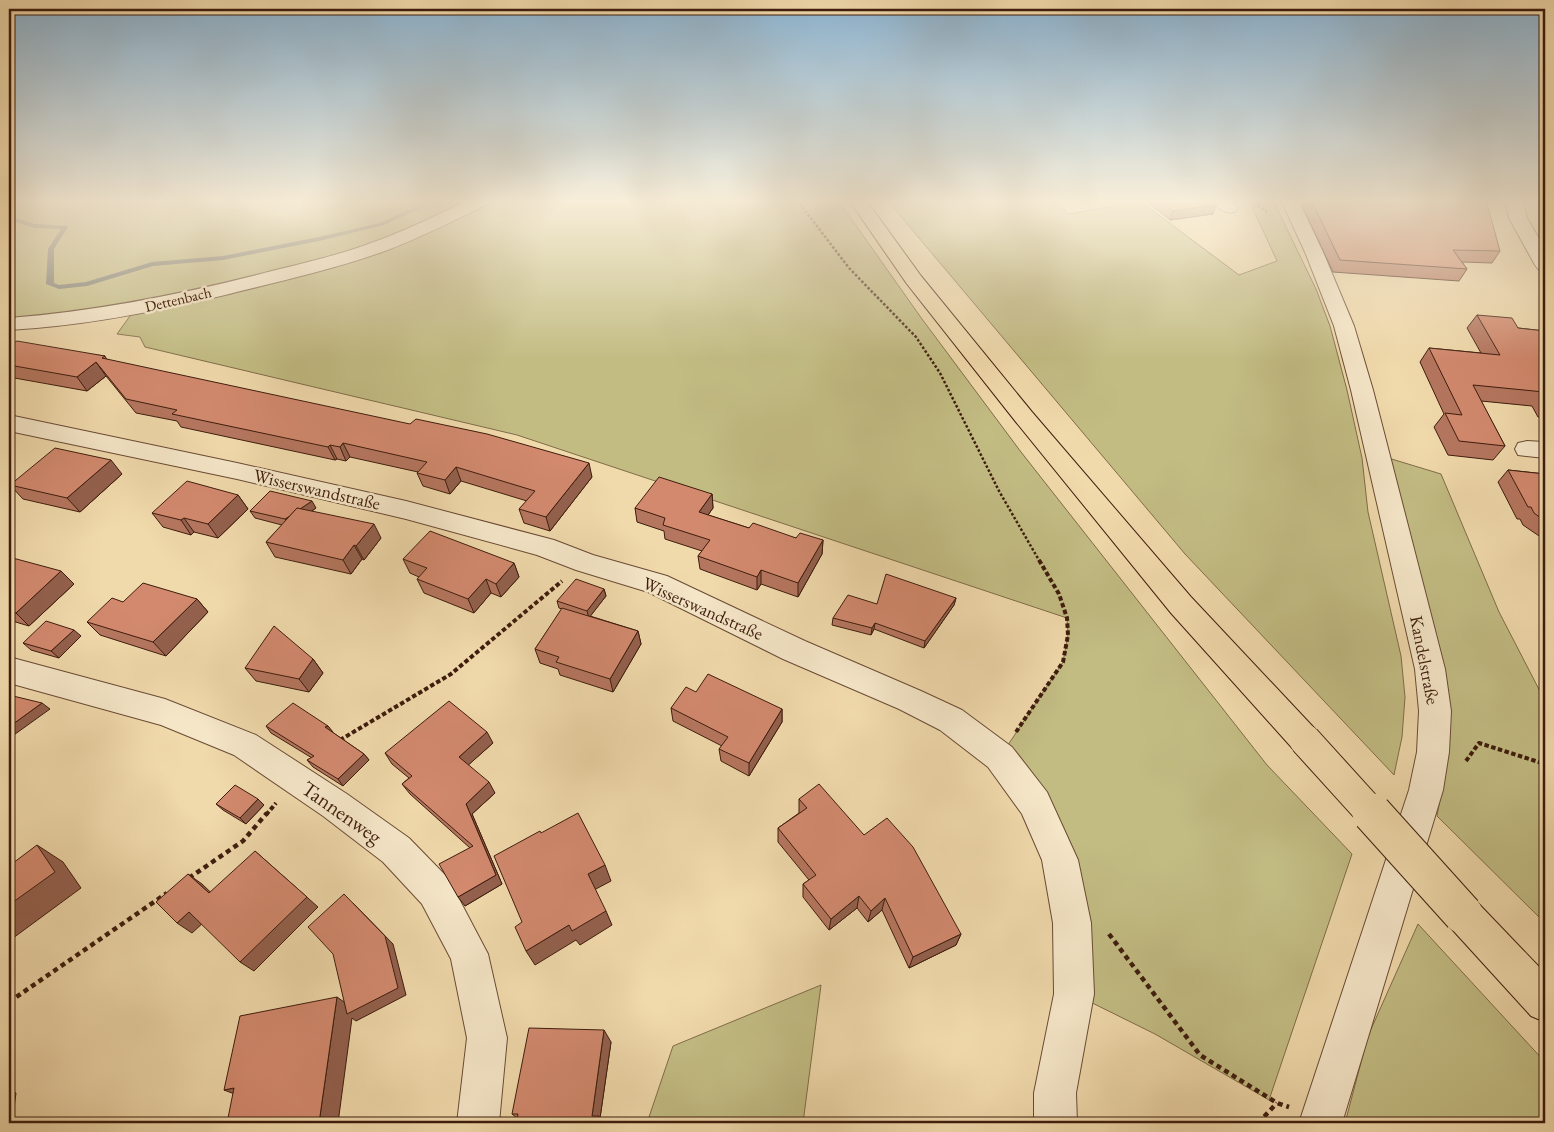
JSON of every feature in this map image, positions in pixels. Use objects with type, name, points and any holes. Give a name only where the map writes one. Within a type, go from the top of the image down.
[{"type":"highway","points":[[895,253],[914,280],[1037,432],[1181,605],[1545,1002]]},
{"type":"street","name":"Dettenbach","points":[[9,324],[72,319],[135,309],[257,281],[358,253]]},
{"type":"street","name":"Kandelstraße","points":[[1314,253],[1344,326],[1349,344],[1430,669],[1435,711],[1433,752],[1421,809],[1392,893],[1321,1122]]},
{"type":"street","points":[[1538,253],[1545,265]]},
{"type":"street","name":"Wisserswandstraße","points":[[9,422],[237,471],[406,510],[544,547],[586,563],[657,584],[794,650],[910,700],[951,720],[1000,757],[1035,803],[1060,860],[1072,922],[1074,994],[1055,1093],[1056,1123]]},
{"type":"street","name":"Tannenweg","points":[[9,670],[165,713],[245,745],[335,805],[396,850],[435,891],[469,954],[487,1038],[478,1123]]},
{"type":"path","points":[[837,253],[849,268],[916,337],[940,373],[999,491],[1059,594],[1068,618],[1068,636],[1063,662],[1000,757]]},
{"type":"path","points":[[335,743],[451,674],[555,586],[586,563]]},
{"type":"path","points":[[1479,743],[1545,764]]},
{"type":"path","points":[[186,880],[243,841],[296,780]]},
{"type":"path","points":[[9,1002],[170,891]]},
{"type":"path","points":[[1072,922],[1106,929],[1200,1055],[1277,1102],[1321,1122]]},
{"type":"path","points":[[1258,1123],[1277,1102]]},
{"type":"shaded area","points":[[9,253],[875,253],[1021,452],[1267,765],[1352,854],[1269,1100],[1155,1034],[1074,994],[1072,923],[1000,757],[1063,662],[1068,635],[1067,618],[517,435],[145,347],[140,337],[117,334],[135,309],[9,318]]},
{"type":"shaded area","points":[[931,253],[1209,253],[1239,275],[1277,261],[1273,253],[1299,253],[1316,289],[1330,326],[1347,390],[1362,458],[1368,512],[1401,656],[1405,697],[1402,737],[1394,775],[1185,554]]},
{"type":"shaded area","points":[[1385,457],[1441,474],[1499,612],[1545,701],[1545,923],[1437,816],[1447,761]]},
{"type":"shaded area","points":[[1418,924],[1545,1062],[1545,1123],[1345,1123],[1368,1036]]},
{"type":"shaded area","points":[[821,985],[803,1123],[647,1123],[673,1046]]},
{"type":"building","points":[[1337,253],[1455,253],[1467,269],[1340,260]]},
{"type":"building","points":[[1477,315],[1512,318],[1518,328],[1545,331],[1545,395],[1544,392],[1473,385],[1505,446],[1459,441],[1445,413],[1462,415],[1429,348],[1500,355]]},
{"type":"building","points":[[17,341],[105,356],[102,358],[410,424],[416,419],[487,434],[589,463],[546,517],[519,509],[535,491],[456,467],[445,480],[417,473],[427,462],[343,443],[340,447],[330,445],[328,447],[172,414],[177,410],[126,399],[96,362],[77,377],[9,365],[9,346]]},
{"type":"building","points":[[55,448],[111,460],[67,498],[10,485]]},
{"type":"building","points":[[1508,470],[1545,474],[1545,521],[1534,513],[1531,507],[1528,507]]},
{"type":"building","points":[[659,477],[712,494],[699,512],[749,528],[753,523],[796,538],[800,533],[823,540],[798,583],[761,570],[757,577],[698,556],[710,540],[663,525],[665,518],[635,508]]},
{"type":"building","points":[[187,481],[238,495],[208,524],[152,513]]},
{"type":"building","points":[[270,491],[312,501],[300,509],[297,508],[285,519],[250,511]]},
{"type":"building","points":[[297,508],[374,524],[343,560],[266,542]]},
{"type":"building","points":[[430,531],[514,563],[496,584],[486,579],[468,599],[417,579],[427,568],[403,559]]},
{"type":"building","points":[[9,557],[61,571],[16,613],[9,611]]},
{"type":"building","points":[[886,574],[956,598],[925,641],[875,623],[872,628],[833,618],[848,595],[877,604]]},
{"type":"building","points":[[576,579],[604,589],[587,611],[557,601]]},
{"type":"building","points":[[143,583],[197,599],[153,642],[87,622],[112,598],[123,602]]},
{"type":"building","points":[[562,608],[638,631],[610,679],[556,662],[559,657],[535,649]]},
{"type":"building","points":[[46,621],[74,630],[51,651],[23,643]]},
{"type":"building","points":[[274,626],[313,659],[299,679],[245,668]]},
{"type":"building","points":[[708,674],[782,709],[749,763],[719,749],[728,737],[671,708],[686,687],[696,692]]},
{"type":"building","points":[[9,695],[42,703],[9,727]]},
{"type":"building","points":[[449,701],[487,732],[459,757],[489,782],[466,804],[496,875],[458,897],[439,864],[473,846],[402,784],[412,776],[385,753]]},
{"type":"building","points":[[293,703],[328,726],[325,727],[364,754],[338,779],[307,760],[314,756],[266,726]]},
{"type":"building","points":[[819,784],[864,835],[887,818],[913,847],[961,934],[913,957],[885,898],[871,911],[859,896],[831,919],[803,884],[816,875],[778,828],[807,808],[799,799]]},
{"type":"building","points":[[235,785],[258,799],[240,818],[216,804]]},
{"type":"building","points":[[578,813],[605,865],[588,874],[606,911],[572,931],[569,925],[526,951],[515,927],[522,922],[494,856]]},
{"type":"building","points":[[37,845],[55,872],[9,905],[9,866]]},
{"type":"building","points":[[255,851],[307,897],[240,962],[189,912],[177,923],[156,902],[188,874],[209,893]]},
{"type":"building","points":[[344,894],[385,936],[398,988],[347,1014],[333,954],[308,927]]},
{"type":"building","points":[[337,997],[319,1123],[227,1123],[234,1088],[224,1090],[240,1016]]},
{"type":"building","points":[[529,1028],[604,1030],[592,1116],[599,1116],[598,1123],[516,1123],[518,1114],[512,1114]]},
{"type":"waterway","points":[[51,253],[50,284],[59,287],[87,284],[152,264],[223,258],[249,253]]}]
